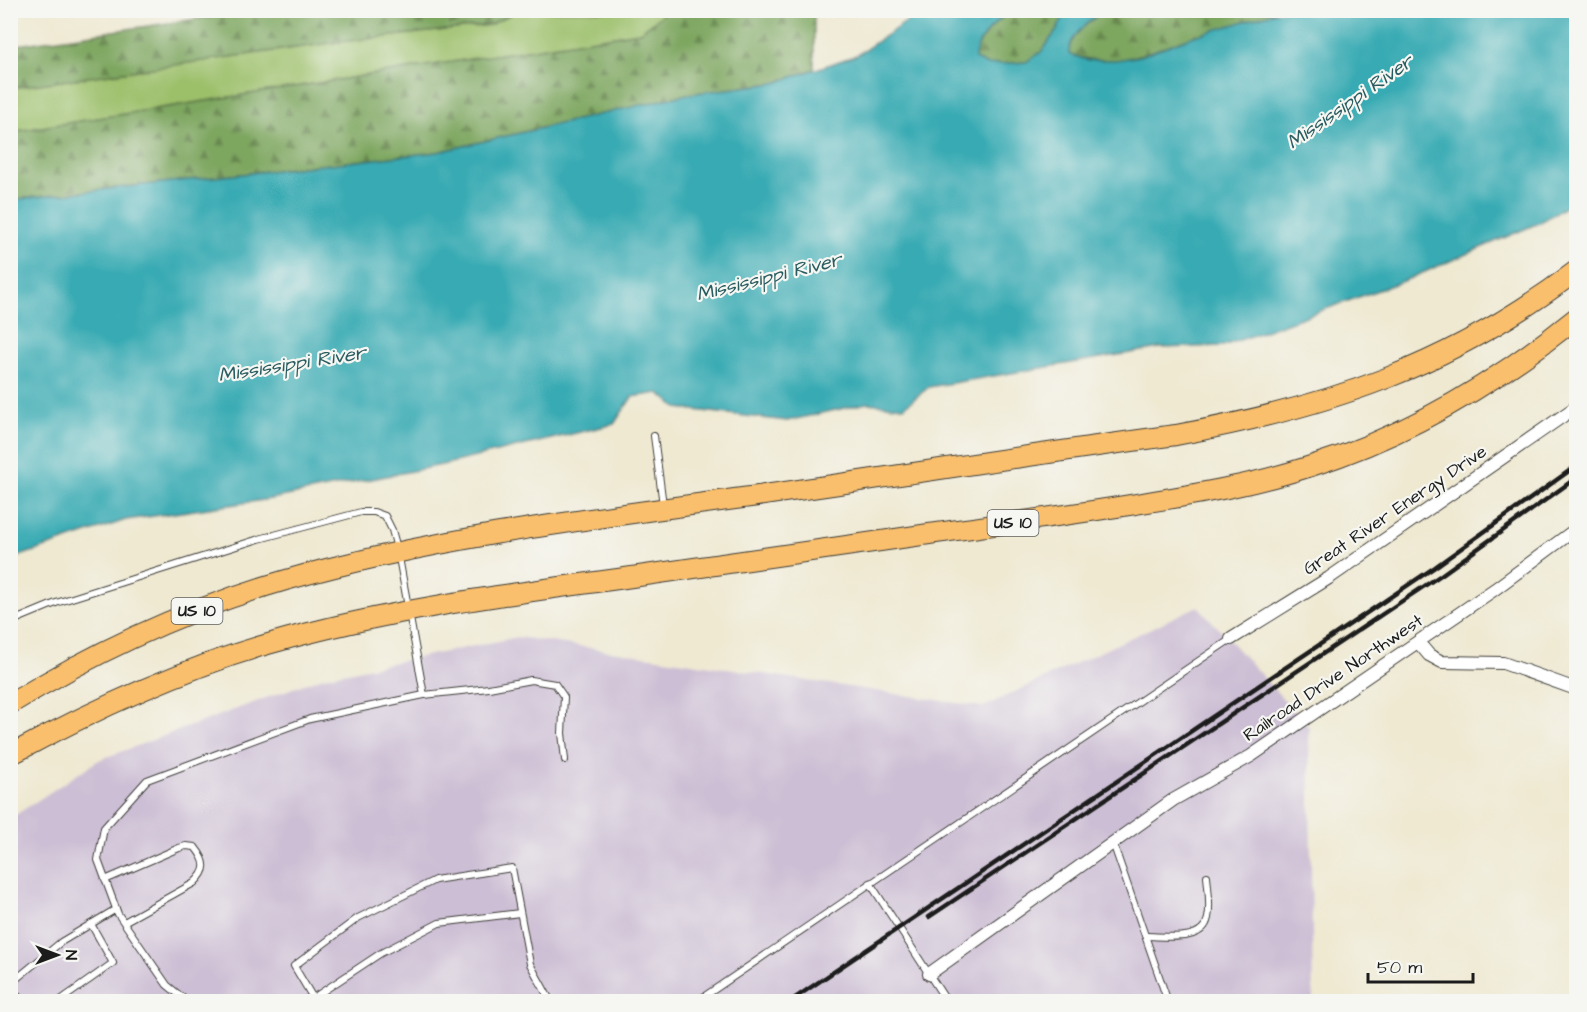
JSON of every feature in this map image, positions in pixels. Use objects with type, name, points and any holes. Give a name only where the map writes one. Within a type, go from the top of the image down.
[{"type":"highway","name":"US 10","points":[[10,704],[74,667],[216,604],[286,580],[398,552],[663,509],[1176,435],[1304,407],[1368,386],[1431,360],[1506,320],[1576,271]]},
{"type":"highway","name":"US 10","points":[[10,755],[116,701],[228,657],[323,629],[410,610],[494,596],[1100,510],[1224,489],[1272,477],[1348,453],[1429,417],[1496,379],[1576,318]]},
{"type":"street","name":"Great River Energy Drive","points":[[1231,639],[1329,578],[1576,407]]},
{"type":"street","name":"Railroad Drive Northwest","points":[[929,974],[1180,796],[1251,756],[1495,589],[1576,529]]},
{"type":"street","points":[[1418,642],[1429,656],[1442,662],[1503,663],[1576,689]]},
{"type":"lane","points":[[654,436],[663,509]]},
{"type":"lane","points":[[10,622],[56,603],[259,539],[362,512],[374,512],[385,516],[392,530],[410,610],[424,695]]},
{"type":"lane","points":[[696,1002],[1231,639]]},
{"type":"lane","points":[[188,1002],[167,985],[124,922],[116,909],[98,860],[104,828],[147,780],[310,719],[424,695],[489,688],[531,680],[555,684],[564,697],[562,733],[565,760]]},
{"type":"lane","points":[[1109,845],[1146,936],[1168,1002]]},
{"type":"lane","points":[[105,880],[186,846],[195,847],[203,856],[205,865],[202,876],[194,883],[124,922]]},
{"type":"lane","points":[[313,998],[294,966],[358,918],[435,880],[512,868],[530,964],[551,1002]]},
{"type":"lane","points":[[1146,936],[1194,935],[1202,930],[1208,919],[1208,876]]},
{"type":"lane","points":[[870,883],[947,1002]]},
{"type":"lane","points":[[23,1002],[10,985],[61,942],[116,909]]},
{"type":"lane","points":[[297,1002],[313,998],[381,953],[439,923],[520,913]]},
{"type":"lane","points":[[58,1002],[113,963],[91,924]]},
{"type":"shaded area","points":[[1198,606],[1309,727],[1313,1001],[11,1002],[11,818],[99,760],[323,677],[518,637],[983,707]]},
{"type":"green space","points":[[251,11],[512,11],[490,25],[330,43],[11,88],[11,46]]},
{"type":"green space","points":[[512,11],[667,11],[640,32],[11,132],[11,88],[330,43],[490,25]]},
{"type":"green space","points":[[667,11],[814,11],[814,69],[775,83],[688,94],[438,152],[11,200],[11,132],[640,32]]},
{"type":"green space","points":[[1009,11],[1066,11],[1057,30],[1041,52],[1026,62],[987,65],[974,59],[982,38]]},
{"type":"green space","points":[[1103,11],[1279,11],[1120,60],[1087,59],[1069,54],[1076,35]]},
{"type":"water","name":"Mississippi River","points":[[922,11],[1009,11],[987,32],[978,45],[975,59],[987,65],[1026,62],[1041,52],[1057,30],[1066,11],[1103,11],[1076,35],[1069,54],[1087,60],[1117,60],[1140,56],[1194,36],[1279,11],[1576,11],[1576,200],[1541,222],[1406,280],[1223,346],[1160,348],[929,387],[904,407],[867,403],[787,421],[677,408],[659,393],[632,397],[614,424],[442,465],[271,499],[126,520],[11,559],[11,200],[438,152],[688,94],[775,83],[857,55]]},
{"type":"railway","points":[[789,1002],[1435,567],[1576,466]]},
{"type":"railway","points":[[929,917],[1441,575],[1576,478]]}]
